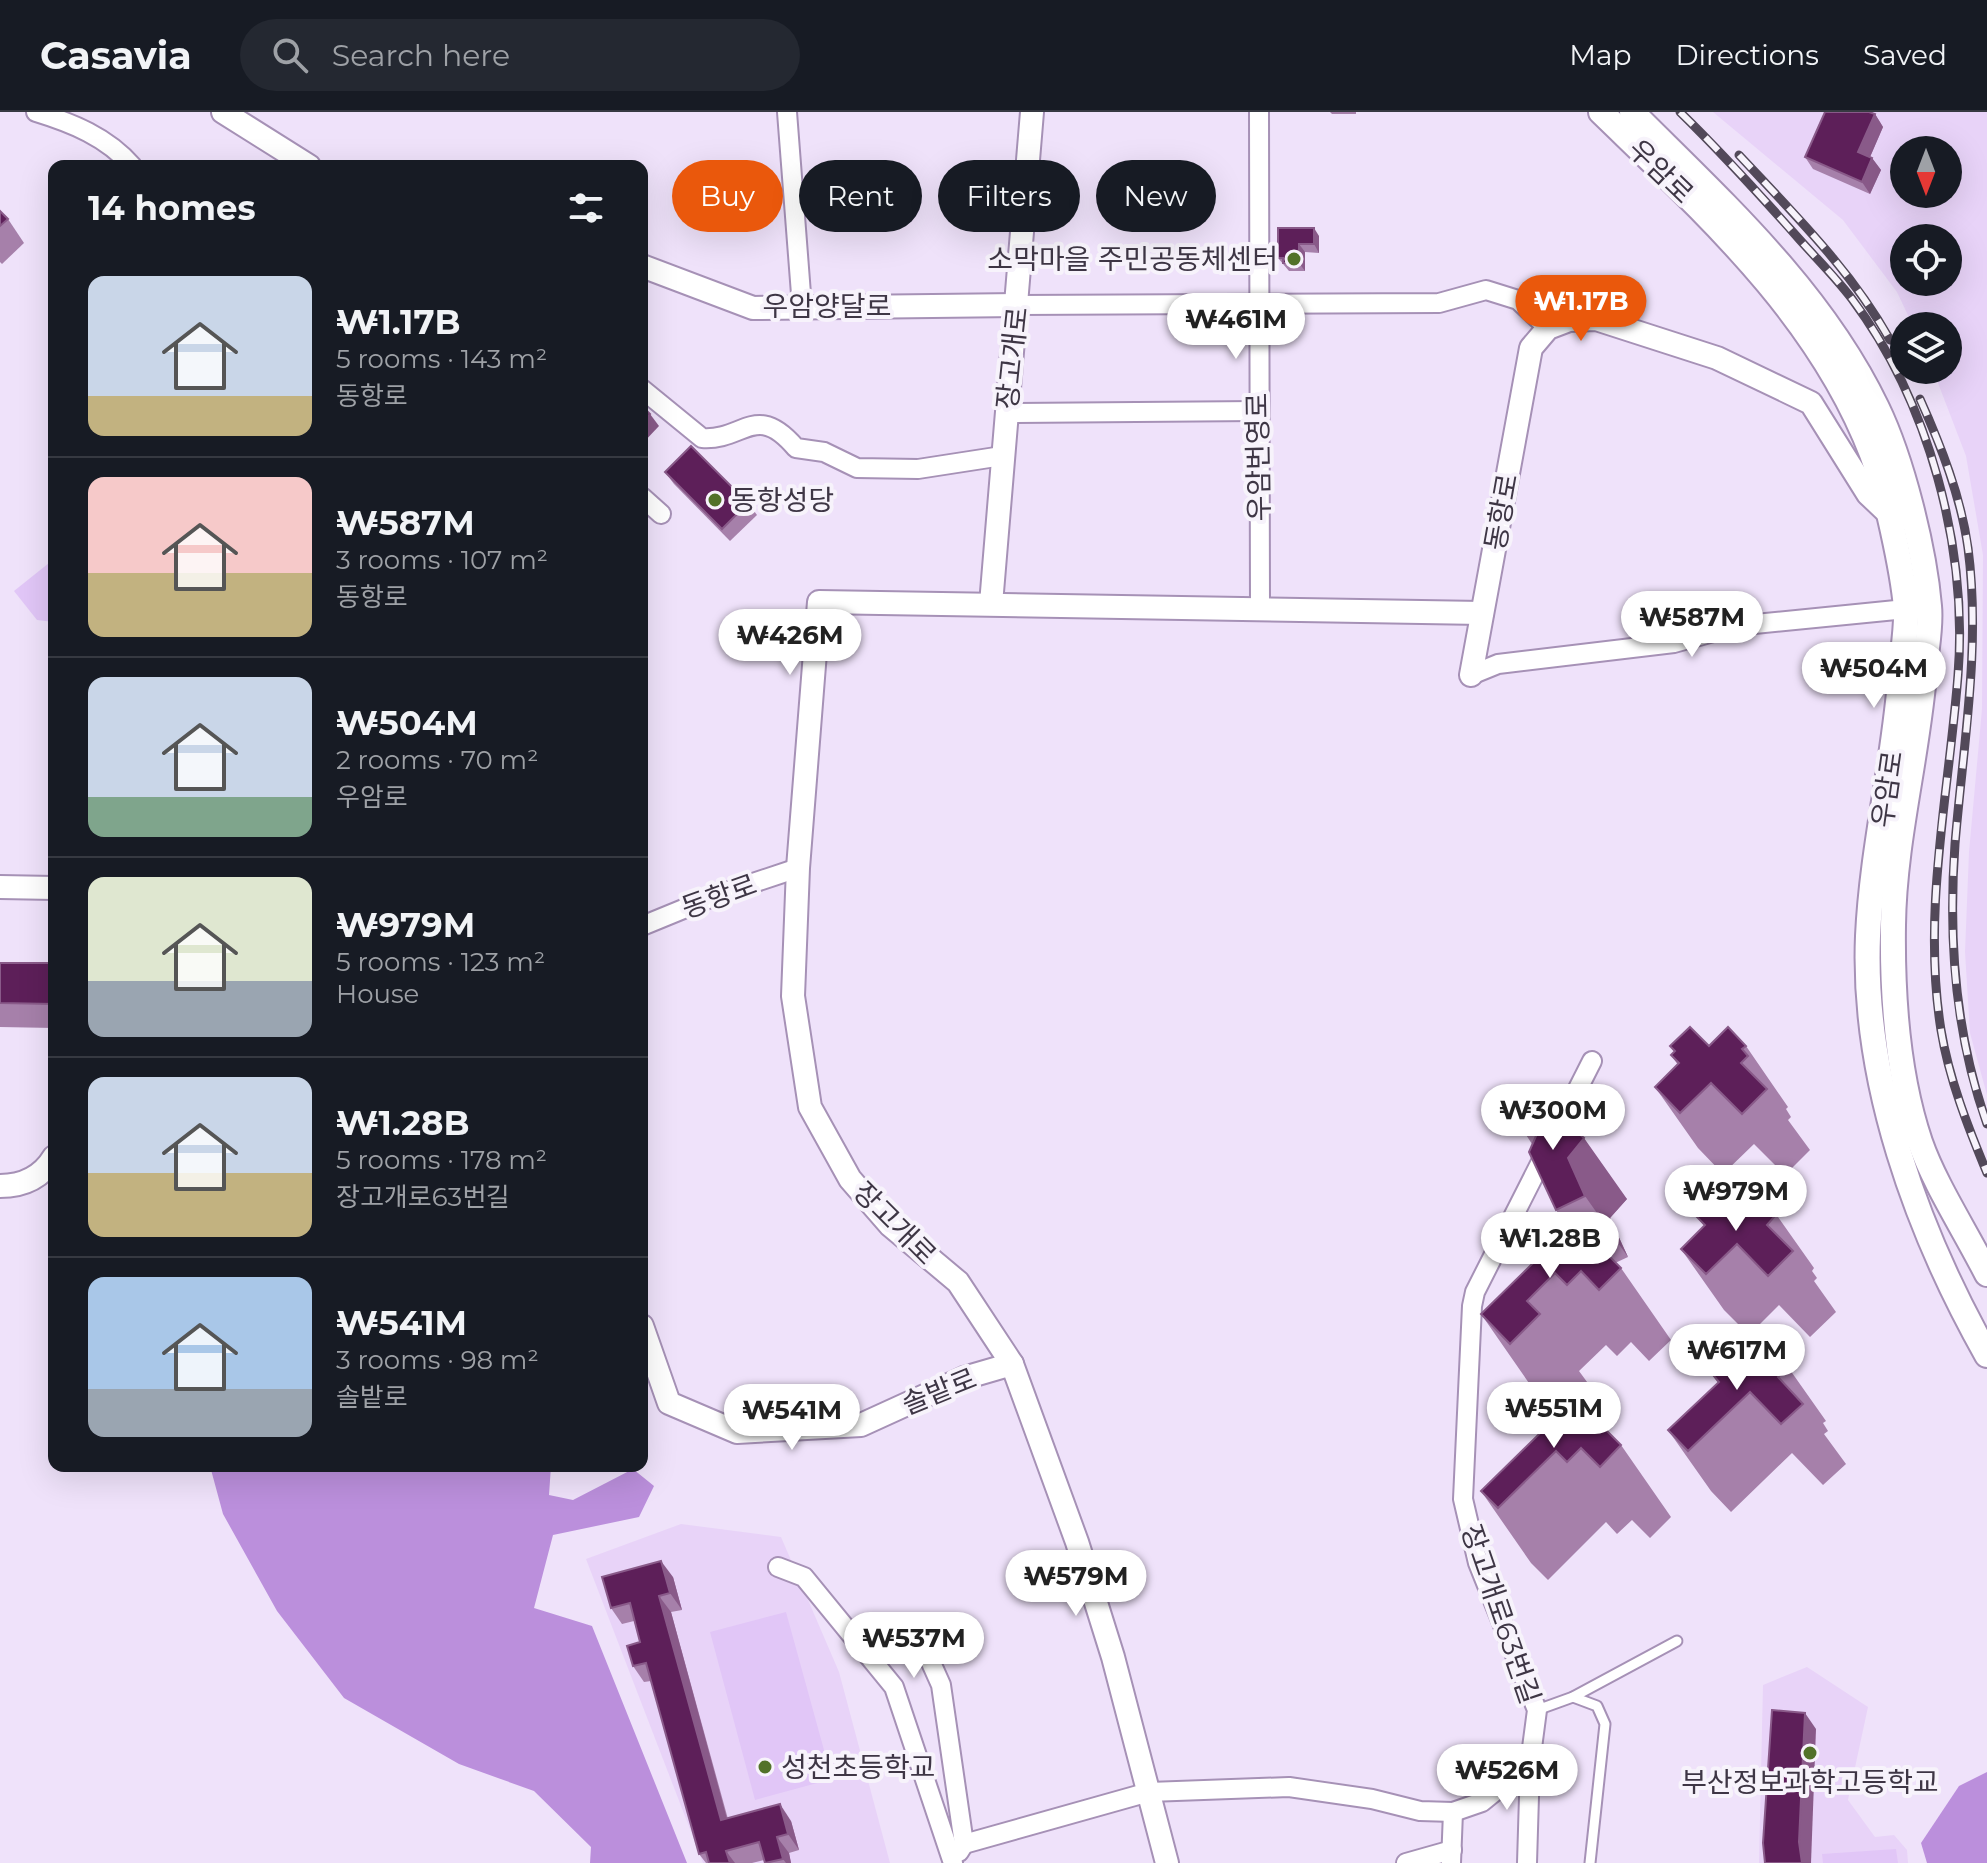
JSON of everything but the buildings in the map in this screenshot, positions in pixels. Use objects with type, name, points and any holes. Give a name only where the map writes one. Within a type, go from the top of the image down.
[{"type":"main road","name":"우암로","points":[[1601,112],[1703,212],[1776,293],[1832,371],[1873,455],[1906,609],[1899,700],[1868,936],[1872,1039],[1887,1110],[1914,1201],[1987,1355]]},
{"type":"main road","name":"우암로","points":[[1632,112],[1763,243],[1806,296],[1842,346],[1877,408],[1902,472],[1930,608],[1923,696],[1893,923],[1895,1006],[1904,1080],[1921,1144],[1987,1274]]},
{"type":"street","points":[[36,112],[71,122],[118,150],[127,160]]},
{"type":"street","points":[[223,112],[299,160]]},
{"type":"street","points":[[787,112],[802,307]]},
{"type":"street","name":"장고개로","points":[[991,604],[1032,112]]},
{"type":"street","name":"우암번영로","points":[[1259,112],[1257,411],[1260,611]]},
{"type":"street","name":"우암양달로","points":[[648,268],[753,308],[1018,305]]},
{"type":"street","points":[[1018,305],[1439,303],[1486,290],[1518,300],[1548,328],[1569,320],[1596,319],[1717,358],[1811,403],[1868,494],[1887,512]]},
{"type":"street","name":"동항로","points":[[1471,675],[1531,348],[1548,328]]},
{"type":"street","points":[[648,394],[702,438],[759,424],[785,436],[804,452],[824,452],[857,468],[918,469],[1002,456]]},
{"type":"street","points":[[1007,413],[1257,411]]},
{"type":"street","points":[[648,502],[661,514]]},
{"type":"street","name":"장고개로","points":[[1167,1863],[1077,1542],[1012,1364],[958,1282],[890,1225],[850,1179],[810,1107],[793,996],[798,868],[819,602],[1482,613]]},
{"type":"street","name":"동항로","points":[[1471,675],[1498,664],[1674,643],[1735,626],[1906,609]]},
{"type":"street","name":"동항로","points":[[648,924],[720,894],[798,868]]},
{"type":"street","points":[[0,887],[48,888]]},
{"type":"street","name":"장고개로63번길","points":[[1527,1863],[1530,1763],[1537,1710],[1478,1563],[1463,1499],[1472,1306],[1475,1292],[1592,1061]]},
{"type":"street","points":[[0,1186],[16,1186],[45,1172],[48,1167]]},
{"type":"street","name":"솔밭로","points":[[648,1343],[669,1403],[737,1432],[861,1425],[964,1378],[1012,1364]]},
{"type":"street","points":[[778,1567],[804,1577],[894,1687],[953,1862]]},
{"type":"street","points":[[920,1638],[941,1685],[964,1844],[953,1862]]},
{"type":"street","points":[[964,1844],[1149,1792],[1289,1787],[1372,1799],[1420,1811],[1453,1812],[1482,1802],[1530,1763]]},
{"type":"street","points":[[1406,1863],[1452,1857],[1453,1812]]},
{"type":"lane","points":[[1537,1710],[1573,1697],[1677,1641]]},
{"type":"lane","points":[[1573,1697],[1597,1706],[1605,1724],[1590,1863]]},
{"type":"shaded area","points":[[1713,112],[1987,112],[1987,1095],[1970,1033],[1965,952],[1969,852],[1982,709],[1983,555],[1966,456],[1938,384],[1962,384],[1962,312],[1906,312],[1899,296],[1962,296],[1962,224],[1890,224],[1890,283],[1843,220]]},
{"type":"shaded area","points":[[48,564],[48,621],[37,620],[14,591]]},
{"type":"shaded area","points":[[212,1472],[551,1472],[549,1495],[573,1500],[627,1472],[637,1472],[654,1486],[639,1517],[553,1535],[534,1608],[592,1626],[687,1863],[590,1863],[591,1847],[534,1791],[459,1764],[344,1698],[277,1611],[223,1514]]},
{"type":"shaded area","name":"성천초등학교","points":[[681,1524],[781,1537],[839,1672],[890,1863],[703,1863],[586,1559]]},
{"type":"shaded area","points":[[786,1612],[832,1779],[755,1800],[710,1632]]},
{"type":"shaded area","name":"부산정보과학고등학교","points":[[1807,1667],[1868,1707],[1848,1800],[1875,1837],[1894,1835],[1907,1850],[1908,1863],[1759,1863],[1763,1685]]},
{"type":"shaded area","points":[[1987,1772],[1987,1863],[1927,1863],[1921,1843],[1959,1786]]},
{"type":"shaded area","points":[[1896,1849],[1898,1863],[1823,1863],[1822,1854]]},
{"type":"railway","points":[[1680,112],[1756,191],[1852,299],[1879,339],[1902,383],[1922,429],[1938,478],[1949,527],[1959,626],[1958,675],[1936,897],[1936,986],[1949,1067],[1987,1173]]},
{"type":"railway","points":[[1739,155],[1840,266],[1890,340]]},
{"type":"railway","points":[[1920,399],[1955,491],[1965,529],[1972,585],[1972,659],[1955,844],[1953,916],[1961,1021],[1987,1124]]},
{"type":"place","name":"소막마을 주민공동체센터","points":[[1294,259]]},
{"type":"place","name":"동항성당","points":[[715,500]]},
{"type":"place","name":"부산정보과학고등학교","points":[[1810,1753]]},
{"type":"place","name":"성천초등학교","points":[[765,1767]]}]
